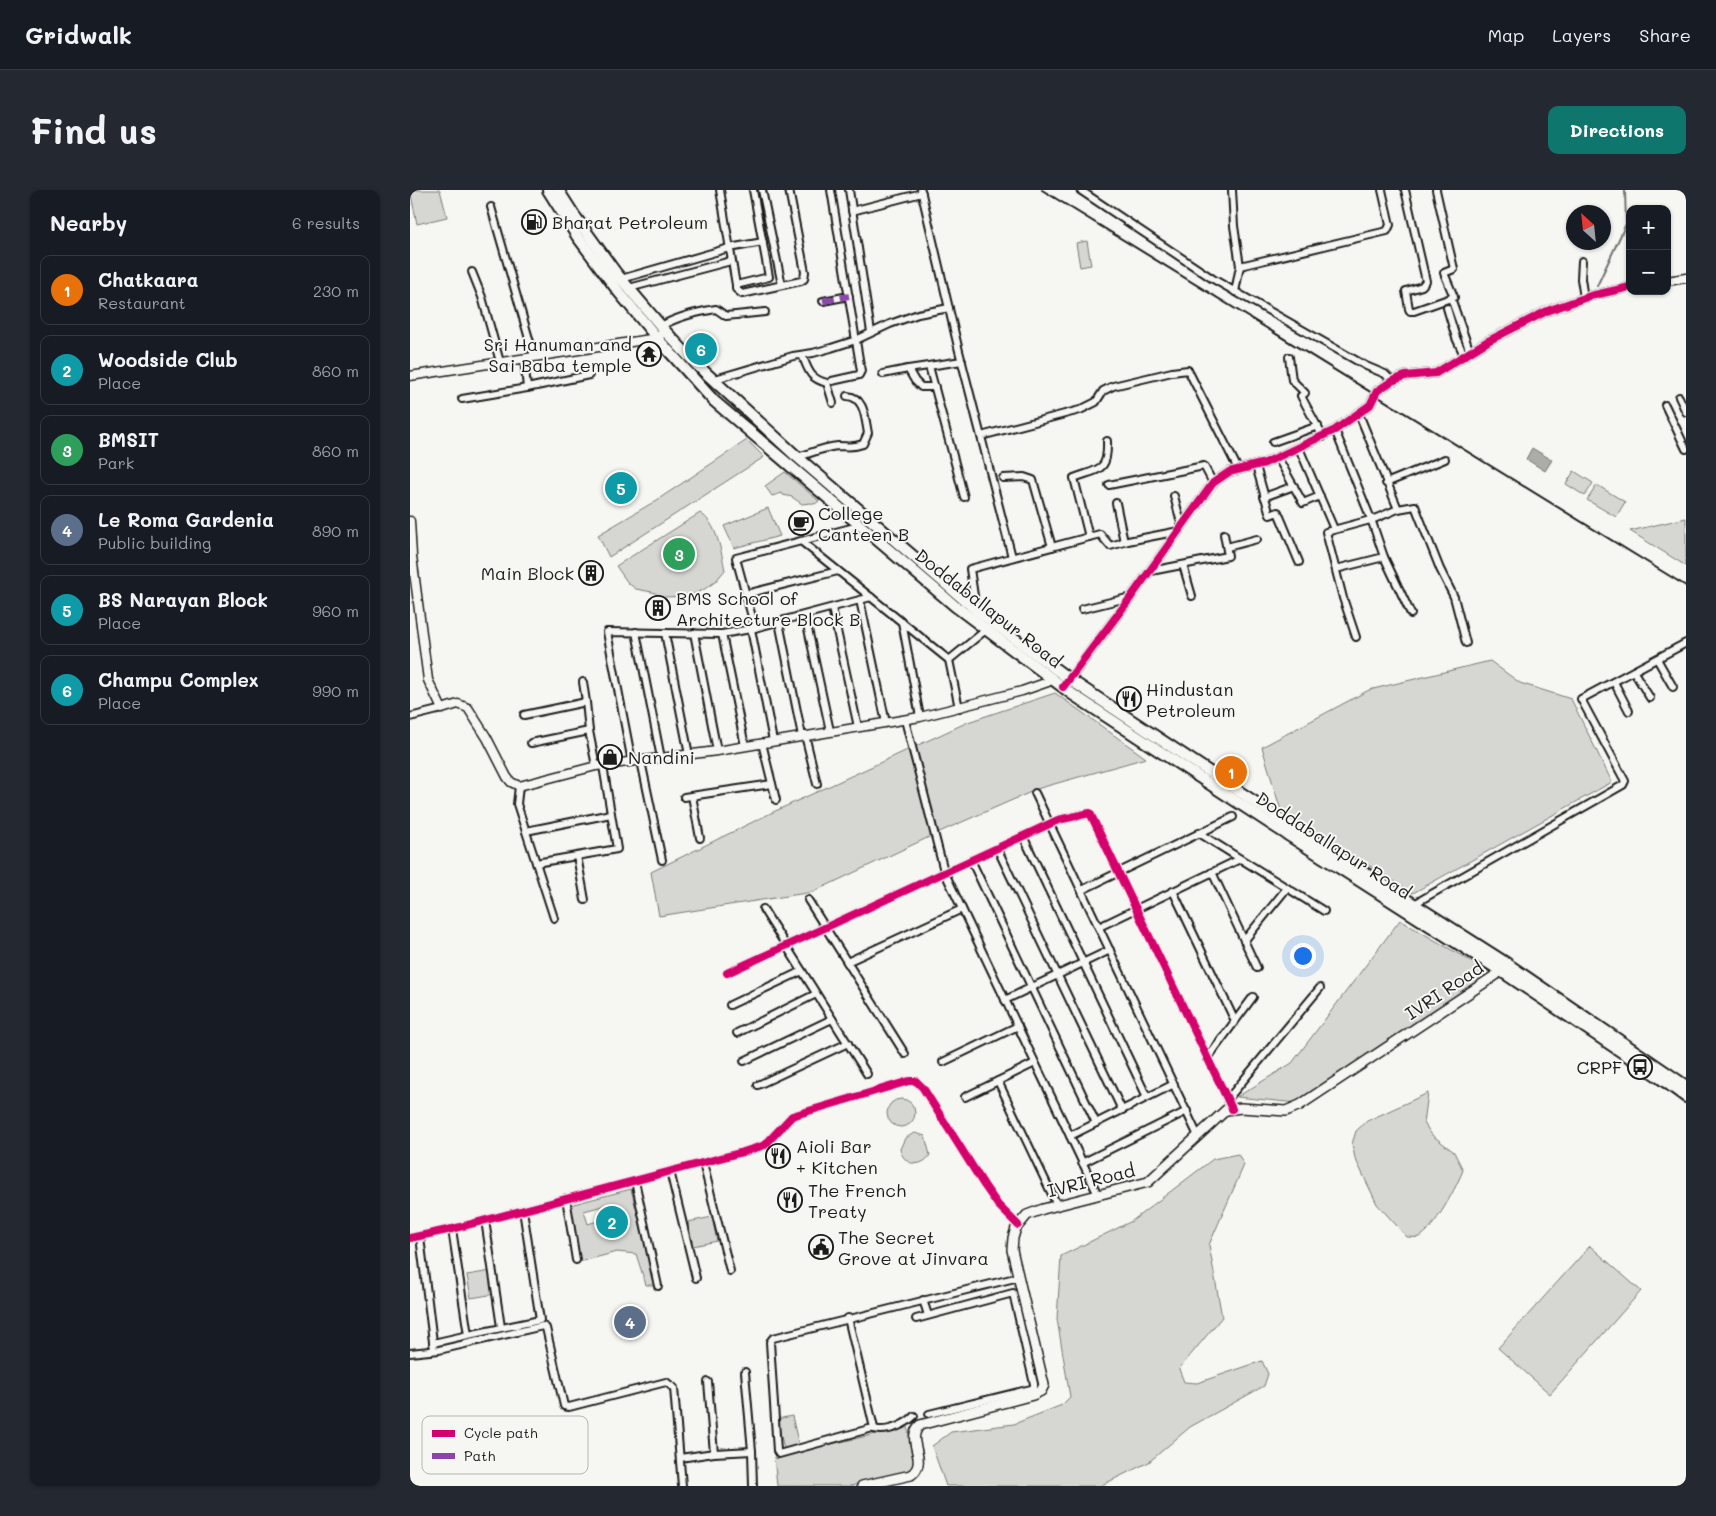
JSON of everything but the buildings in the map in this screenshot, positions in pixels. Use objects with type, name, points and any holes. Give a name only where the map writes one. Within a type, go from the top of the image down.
[{"type":"main road","name":"Doddaballapur Road","points":[[548,190],[598,265],[661,332],[798,457],[976,610],[1066,683],[1277,828],[1503,967],[1686,1086]]},
{"type":"main road","name":"Doddaballapur Road","points":[[558,190],[621,279],[714,400],[955,606],[1055,674]]},
{"type":"main road","name":"Doddaballapur Road","points":[[1066,683],[1414,904],[1686,1097]]},
{"type":"main road","name":"IVRI Road","points":[[1018,1225],[1027,1215],[1057,1205],[1148,1182],[1226,1110],[1240,1108],[1286,1110],[1300,1105],[1503,967]]},
{"type":"main road","points":[[862,1486],[911,1475],[915,1472],[919,1460],[914,1436],[918,1427],[923,1424],[966,1409],[1033,1396],[1044,1385],[1012,1250],[1012,1238],[1018,1225]]},
{"type":"street","points":[[720,190],[736,290],[742,294],[800,281],[805,275],[789,190]]},
{"type":"street","points":[[736,285],[769,277],[753,190]]},
{"type":"street","points":[[762,190],[782,285]]},
{"type":"street","points":[[831,190],[860,374],[832,381]]},
{"type":"street","points":[[849,190],[871,332]]},
{"type":"street","points":[[1080,190],[1235,292],[1366,366],[1385,374],[1392,382]]},
{"type":"street","points":[[1232,190],[1234,226],[1240,266],[1235,292]]},
{"type":"street","points":[[1240,266],[1386,231],[1390,225],[1382,190]]},
{"type":"street","points":[[1405,190],[1426,281],[1424,284],[1406,291],[1410,311],[1454,298],[1444,273],[1454,268],[1436,190]]},
{"type":"street","points":[[852,211],[921,192],[1012,558]]},
{"type":"street","points":[[491,207],[534,356]]},
{"type":"street","points":[[621,279],[729,248],[763,242]]},
{"type":"street","points":[[629,288],[731,261]]},
{"type":"street","points":[[1582,261],[1584,298]]},
{"type":"street","points":[[472,272],[482,297],[500,362]]},
{"type":"street","points":[[1671,280],[1686,278]]},
{"type":"street","points":[[1066,683],[1213,483],[1229,472],[1256,466],[1278,458],[1323,437],[1359,414],[1370,405],[1378,391],[1392,382],[1405,376],[1436,373],[1488,341],[1547,311],[1584,298],[1626,288]]},
{"type":"street","points":[[823,300],[848,296]]},
{"type":"street","points":[[1451,298],[1464,335],[1467,354]]},
{"type":"street","points":[[1464,335],[1457,329],[1448,307],[1456,338],[1467,354]]},
{"type":"street","points":[[712,380],[814,353],[856,340],[871,332],[918,314],[949,308]]},
{"type":"street","points":[[410,375],[524,359],[661,332],[670,321],[716,309],[726,316],[765,312]]},
{"type":"street","points":[[1456,338],[1464,335]]},
{"type":"street","points":[[802,355],[809,372],[814,378],[827,383],[834,403]]},
{"type":"street","points":[[1289,357],[1292,380],[1305,393],[1301,396],[1323,437]]},
{"type":"street","points":[[524,359],[527,388]]},
{"type":"street","points":[[883,374],[962,361]]},
{"type":"street","points":[[929,366],[964,497]]},
{"type":"street","points":[[908,369],[921,387],[935,387]]},
{"type":"street","points":[[981,436],[1080,410],[1096,402],[1103,392],[1113,386],[1188,370],[1238,469]]},
{"type":"street","points":[[462,399],[589,375]]},
{"type":"street","points":[[798,457],[822,449],[840,446],[853,448],[862,444],[868,433],[861,402],[854,396],[847,396]]},
{"type":"street","points":[[1679,397],[1686,412]]},
{"type":"street","points":[[1665,405],[1684,444]]},
{"type":"street","points":[[1359,414],[1398,509]]},
{"type":"street","points":[[1273,442],[1318,426]]},
{"type":"street","points":[[1335,430],[1384,557],[1411,614]]},
{"type":"street","points":[[1089,537],[1074,478],[1102,468],[1107,460],[1107,441]]},
{"type":"street","points":[[1299,448],[1334,529]]},
{"type":"street","points":[[1278,458],[1304,503],[1320,496]]},
{"type":"street","points":[[1386,483],[1445,459]]},
{"type":"street","points":[[1109,485],[1204,466],[1213,483]]},
{"type":"street","points":[[1256,466],[1270,515],[1278,512],[1299,562]]},
{"type":"street","points":[[1004,478],[1024,476],[1033,480],[1052,547]]},
{"type":"street","points":[[1264,497],[1294,486]]},
{"type":"street","points":[[1174,496],[1181,529]]},
{"type":"street","points":[[1116,503],[1124,542]]},
{"type":"street","points":[[1356,637],[1342,598],[1326,532],[1371,520],[1398,509],[1414,506],[1440,569],[1454,597],[1466,643]]},
{"type":"street","points":[[410,521],[428,680],[442,709]]},
{"type":"street","points":[[773,741],[746,594],[736,558],[850,528]]},
{"type":"street","points":[[976,610],[970,569],[1100,534],[1110,546],[1181,529]]},
{"type":"street","points":[[1150,571],[1228,556],[1224,534]]},
{"type":"street","points":[[1227,547],[1257,539]]},
{"type":"street","points":[[801,541],[949,660],[959,708]]},
{"type":"street","points":[[1336,569],[1384,557]]},
{"type":"street","points":[[1183,565],[1192,596]]},
{"type":"street","points":[[746,594],[838,571]]},
{"type":"street","points":[[632,762],[606,632],[722,634],[753,629],[871,597]]},
{"type":"street","points":[[1082,608],[1131,597]]},
{"type":"street","points":[[860,600],[886,723]]},
{"type":"street","points":[[832,608],[858,727]]},
{"type":"street","points":[[805,615],[830,731]]},
{"type":"street","points":[[779,622],[803,736],[817,784]]},
{"type":"street","points":[[902,622],[920,717]]},
{"type":"street","points":[[949,660],[987,629]]},
{"type":"street","points":[[636,632],[661,758]]},
{"type":"street","points":[[664,633],[689,755]]},
{"type":"street","points":[[694,633],[717,751]]},
{"type":"street","points":[[722,634],[746,746]]},
{"type":"street","points":[[1414,904],[1625,783],[1581,699],[1686,643]]},
{"type":"street","points":[[1657,659],[1673,687]]},
{"type":"street","points":[[1634,672],[1650,698]]},
{"type":"street","points":[[410,717],[458,704],[468,708],[487,738],[507,777],[511,782],[519,786],[599,766],[717,751],[920,717],[959,708],[1048,682],[1055,674]]},
{"type":"street","points":[[536,863],[617,849],[611,814],[589,731],[584,682]]},
{"type":"street","points":[[1614,682],[1629,711]]},
{"type":"street","points":[[524,715],[586,702]]},
{"type":"street","points":[[905,720],[944,871],[1098,1195]]},
{"type":"street","points":[[531,743],[589,731]]},
{"type":"street","points":[[762,743],[776,800]]},
{"type":"street","points":[[641,761],[662,860]]},
{"type":"street","points":[[684,798],[772,784]]},
{"type":"street","points":[[519,786],[517,804],[554,918]]},
{"type":"street","points":[[1035,793],[1198,1136]]},
{"type":"street","points":[[692,796],[700,838]]},
{"type":"street","points":[[727,973],[944,871],[1058,820],[1090,813],[1232,1110]]},
{"type":"street","points":[[526,831],[611,814]]},
{"type":"street","points":[[1082,890],[1233,817]]},
{"type":"street","points":[[1199,834],[1324,911]]},
{"type":"street","points":[[1023,836],[1147,1097]]},
{"type":"street","points":[[997,848],[1122,1110]]},
{"type":"street","points":[[577,856],[585,900]]},
{"type":"street","points":[[1099,927],[1240,859]]},
{"type":"street","points":[[971,860],[1096,1122]]},
{"type":"street","points":[[1212,872],[1257,968]]},
{"type":"street","points":[[1244,941],[1287,888]]},
{"type":"street","points":[[1173,891],[1235,1021]]},
{"type":"street","points":[[808,900],[905,1054]]},
{"type":"street","points":[[763,909],[867,1074]]},
{"type":"street","points":[[847,962],[962,909]]},
{"type":"street","points":[[1005,1000],[1110,950]]},
{"type":"street","points":[[730,1005],[802,971]]},
{"type":"street","points":[[1227,1100],[1320,988]]},
{"type":"street","points":[[737,1033],[816,994]]},
{"type":"street","points":[[1207,1059],[1253,997]]},
{"type":"street","points":[[744,1061],[832,1019]]},
{"type":"street","points":[[943,1062],[1018,1026]]},
{"type":"street","points":[[758,1086],[848,1043]]},
{"type":"street","points":[[965,1097],[1035,1063]]},
{"type":"street","points":[[410,1238],[452,1229],[765,1146],[792,1116],[909,1081],[916,1081],[923,1088],[993,1198],[1018,1225]]},
{"type":"street","points":[[998,1081],[1057,1205]]},
{"type":"street","points":[[1070,1136],[1174,1084]]},
{"type":"street","points":[[1082,1163],[1187,1111]]},
{"type":"street","points":[[703,1163],[730,1271]]},
{"type":"street","points":[[670,1171],[696,1278]]},
{"type":"street","points":[[634,1180],[658,1286]]},
{"type":"street","points":[[566,1198],[576,1260]]},
{"type":"street","points":[[434,1347],[468,1335],[540,1320],[523,1210]]},
{"type":"street","points":[[485,1220],[501,1327]]},
{"type":"street","points":[[452,1229],[468,1335]]},
{"type":"street","points":[[420,1237],[434,1347]]},
{"type":"street","points":[[918,1427],[913,1418],[894,1428],[878,1430],[874,1428],[779,1454],[777,1451],[770,1342],[772,1338],[1019,1277]]},
{"type":"street","points":[[916,1319],[1013,1293],[1034,1387],[966,1409],[929,1414]]},
{"type":"street","points":[[923,1300],[928,1316]]},
{"type":"street","points":[[848,1318],[874,1428]]},
{"type":"street","points":[[410,1353],[543,1326],[546,1328],[564,1406],[569,1407],[666,1382],[674,1388],[682,1486]]},
{"type":"street","points":[[745,1372],[753,1486]]},
{"type":"street","points":[[708,1382],[714,1453]]},
{"type":"street","points":[[680,1458],[714,1453],[752,1451]]},
{"type":"shaded area","points":[[410,190],[440,190],[447,217],[417,224]]},
{"type":"shaded area","points":[[1087,241],[1091,265],[1080,267],[1076,243]]},
{"type":"shaded area","points":[[747,440],[764,457],[609,557],[598,535],[657,500]]},
{"type":"shaded area","points":[[1532,448],[1552,460],[1545,471],[1526,459]]},
{"type":"shaded area","points":[[1574,471],[1593,483],[1585,496],[1566,484]]},
{"type":"shaded area","points":[[785,472],[819,501],[815,504],[802,504],[782,493],[772,496],[765,486]]},
{"type":"shaded area","points":[[1597,485],[1625,502],[1616,517],[1587,500]]},
{"type":"shaded area","points":[[768,508],[780,536],[734,548],[724,526]]},
{"type":"shaded area","points":[[700,513],[711,523],[722,554],[725,570],[715,582],[689,596],[665,597],[636,589],[628,583],[616,566]]},
{"type":"shaded area","points":[[1686,518],[1686,566],[1630,531]]},
{"type":"shaded area","points":[[1490,661],[1520,683],[1571,699],[1612,782],[1413,893],[1281,811],[1262,747],[1369,690]]},
{"type":"shaded area","points":[[1055,693],[1146,758],[1040,788],[946,829],[813,892],[659,916],[651,872],[771,813],[968,722]]},
{"type":"shaded area","points":[[1400,920],[1493,974],[1297,1103],[1237,1097],[1292,1063]]},
{"type":"shaded area","points":[[1428,1093],[1424,1123],[1432,1135],[1454,1152],[1463,1170],[1451,1196],[1431,1226],[1419,1237],[1407,1237],[1377,1204],[1355,1158],[1352,1144],[1356,1131],[1367,1121]]},
{"type":"shaded area","points":[[901,1099],[911,1103],[915,1113],[911,1123],[901,1127],[891,1123],[887,1113],[891,1103]]},
{"type":"shaded area","points":[[915,1133],[925,1136],[930,1155],[922,1162],[913,1163],[905,1159],[900,1149],[905,1138]]},
{"type":"shaded area","points":[[1238,1154],[1244,1165],[1209,1245],[1222,1317],[1179,1369],[1184,1382],[1197,1383],[1262,1361],[1268,1374],[1264,1386],[1190,1427],[1149,1462],[1100,1486],[946,1486],[932,1446],[951,1432],[1014,1424],[1062,1405],[1070,1397],[1057,1319],[1061,1256],[1132,1221],[1213,1159]]},
{"type":"shaded area","points":[[631,1189],[655,1285],[646,1285],[636,1254],[617,1252],[579,1262],[570,1205]],"holes":[[[614,1203],[623,1235],[609,1239],[604,1219],[588,1224],[584,1211]]]},
{"type":"shaded area","points":[[712,1217],[717,1241],[693,1246],[688,1222]]},
{"type":"shaded area","points":[[1590,1246],[1641,1291],[1550,1394],[1498,1348]]},
{"type":"shaded area","points":[[491,1271],[495,1294],[471,1298],[467,1275]]},
{"type":"shaded area","points":[[792,1416],[799,1446],[784,1449],[777,1419]]},
{"type":"shaded area","points":[[907,1427],[916,1461],[906,1471],[851,1486],[777,1486],[774,1457]]},
{"type":"waterway","points":[[1597,286],[1626,224],[1625,190]]},
{"type":"railway","points":[[1042,190],[1686,586]]},
{"type":"marked path","points":[[823,301],[849,296]]},
{"type":"cycle path","points":[[1063,687],[1213,483],[1229,472],[1265,463],[1335,430],[1370,405],[1377,391],[1392,381],[1405,376],[1436,373],[1488,341],[1547,311],[1590,296],[1626,288]]},
{"type":"cycle path","points":[[727,973],[1058,820],[1090,813],[1232,1109]]},
{"type":"cycle path","points":[[410,1238],[452,1229],[743,1152],[765,1145],[792,1116],[909,1081],[916,1081],[923,1088],[984,1185],[998,1205],[1018,1225]]},
{"type":"place","name":"Bharat Petroleum","points":[[534,222]]},
{"type":"place","name":"Champu Complex","points":[[701,349]]},
{"type":"place","name":"Sri Hanuman and Sai Baba temple","points":[[649,354]]},
{"type":"place","name":"BS Narayan Block","points":[[621,488]]},
{"type":"place","name":"College Canteen B","points":[[801,523]]},
{"type":"place","name":"BMSIT","points":[[679,554]]},
{"type":"place","name":"Main Block","points":[[591,573]]},
{"type":"place","name":"BMS School of Architecture Block B","points":[[658,608]]},
{"type":"place","name":"Hindustan Petroleum","points":[[1129,699]]},
{"type":"place","name":"Nandini","points":[[610,757]]},
{"type":"place","name":"Chatkaara","points":[[1231,772]]},
{"type":"place","name":"CRPF","points":[[1640,1067]]},
{"type":"place","name":"Aioli Bar + Kitchen","points":[[778,1156]]},
{"type":"place","name":"The French Treaty","points":[[790,1200]]},
{"type":"place","name":"Woodside Club","points":[[612,1222]]},
{"type":"place","name":"The Secret Grove at Jinvara","points":[[821,1247]]},
{"type":"place","name":"Le Roma Gardenia","points":[[630,1322]]}]
